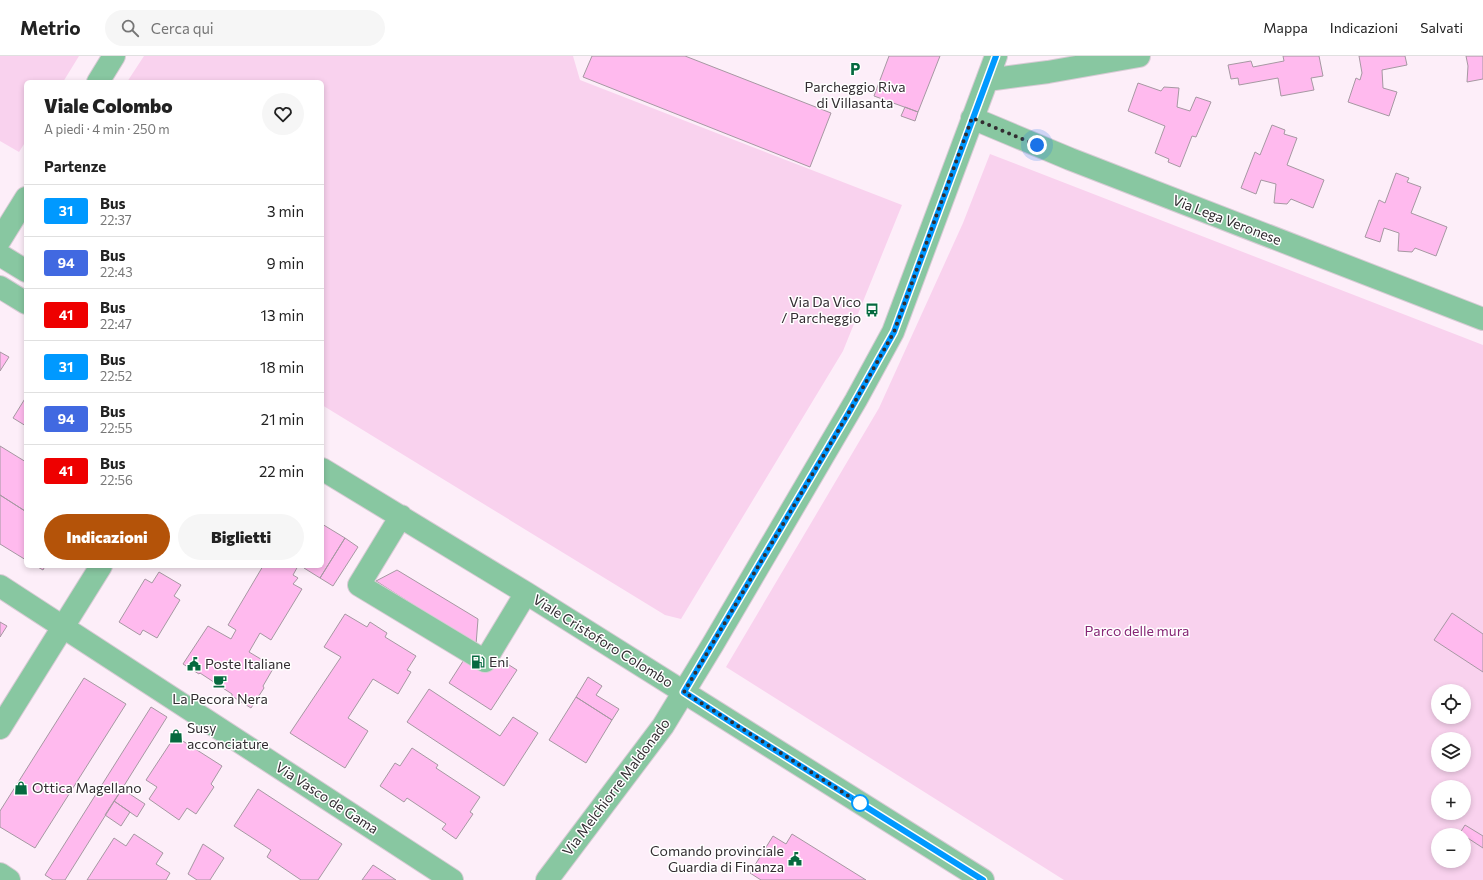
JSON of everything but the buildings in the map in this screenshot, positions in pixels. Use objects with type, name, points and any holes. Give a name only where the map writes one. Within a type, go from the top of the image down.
[{"type":"street","points":[[99,80],[114,56]]},
{"type":"street","name":"Via Melchiorre Maldonado","points":[[547,880],[663,726],[848,414],[894,332],[996,56]]},
{"type":"street","points":[[987,80],[1048,72],[1139,56]]},
{"type":"street","name":"Via Lega Veronese","points":[[972,118],[1070,159],[1483,319]]},
{"type":"street","points":[[0,240],[24,201]]},
{"type":"street","points":[[0,255],[24,270]]},
{"type":"street","points":[[0,287],[24,302]]},
{"type":"street","name":"Viale Cristoforo Colombo","points":[[324,470],[526,593],[983,880]]},
{"type":"street","points":[[401,516],[359,585],[485,661],[526,593]]},
{"type":"street","points":[[0,728],[100,568]]},
{"type":"street","name":"Via Vasco de Gama","points":[[0,586],[452,880]]},
{"type":"street","points":[[0,874],[9,880]]},
{"type":"green space","points":[[0,56],[79,56],[64,80],[24,80],[24,144],[19,152],[0,141]]},
{"type":"green space","points":[[144,56],[573,56],[580,80],[902,205],[843,351],[681,619],[665,615],[324,406],[324,80],[128,80]]},
{"type":"green space","name":"Parco delle mura","points":[[990,154],[1483,345],[1483,880],[1064,880],[726,667],[879,408],[963,223]]},
{"type":"bus line","name":"31","points":[[983,880],[684,692],[848,414],[894,332],[996,56]]},
{"type":"place","name":"Parcheggio Riva di Villasanta","points":[[855,69]]},
{"type":"place","name":"Via Da Vico / Parcheggio","points":[[872,310]]},
{"type":"place","name":"Eni","points":[[478,662]]},
{"type":"place","name":"Poste Italiane","points":[[194,664]]},
{"type":"place","name":"La Pecora Nera","points":[[220,681]]},
{"type":"place","name":"Susy acconciature","points":[[176,736]]},
{"type":"place","name":"Ottica Magellano","points":[[21,788]]},
{"type":"place","name":"Comando provinciale Guardia di Finanza","points":[[795,859]]},
{"type":"route","points":[[860,803],[863,805],[684,692],[848,414],[894,332],[972,118],[1037,145]]}]
